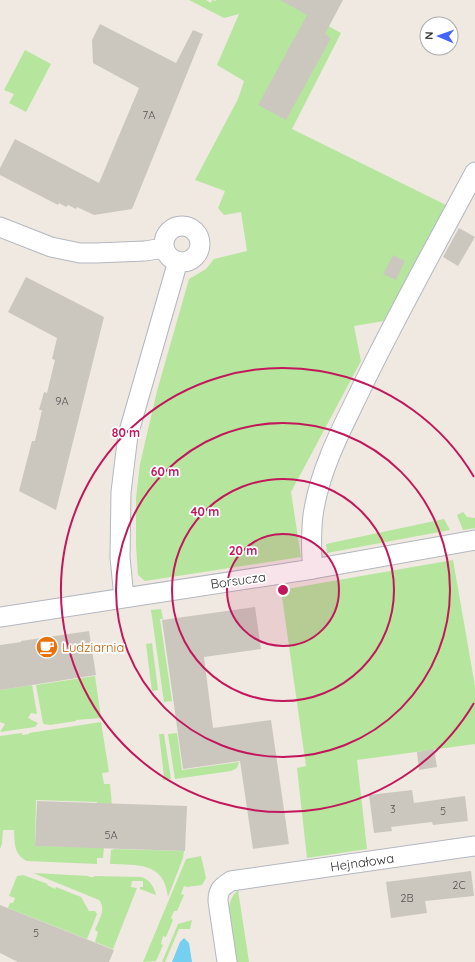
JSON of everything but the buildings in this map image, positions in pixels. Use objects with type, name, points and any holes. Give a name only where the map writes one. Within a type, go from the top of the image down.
[{"type":"street","points":[[313,569],[314,510],[324,472],[344,424],[378,353],[475,172]]},
{"type":"street","points":[[183,225],[193,229],[199,237],[199,250],[195,257],[187,261],[178,262],[170,257],[164,248],[165,237],[172,228],[183,225]]},
{"type":"street","points":[[0,227],[51,247],[80,252],[96,254],[145,251],[164,248]]},
{"type":"street","points":[[124,598],[120,557],[121,492],[128,435],[178,262]]},
{"type":"street","name":"Borsucza","points":[[0,617],[313,569],[475,540]]},
{"type":"street","name":"Hejnałowa","points":[[228,962],[218,901],[218,892],[222,887],[231,881],[475,846]]},
{"type":"green space","points":[[189,0],[206,0],[211,3],[212,0],[293,0],[290,5],[341,33],[292,129],[446,205],[384,321],[354,326],[361,361],[291,492],[301,557],[145,581],[138,575],[136,545],[136,498],[140,464],[157,391],[189,279],[206,269],[214,259],[247,251],[241,212],[224,215],[218,208],[225,191],[195,180],[238,99],[244,81],[217,65],[239,14],[224,18]]},
{"type":"green space","points":[[25,50],[51,64],[26,112],[9,103],[14,94],[4,90]]},
{"type":"green space","points":[[463,512],[467,517],[475,518],[475,528],[463,530],[457,515]]},
{"type":"green space","points":[[444,519],[450,530],[327,553],[326,544]]},
{"type":"green space","points":[[453,560],[475,686],[475,744],[357,760],[367,849],[307,858],[297,768],[306,766],[281,590]]},
{"type":"green space","points":[[161,609],[163,619],[160,619],[172,701],[164,702],[151,610]]},
{"type":"green space","points":[[152,643],[158,690],[152,691],[146,644]]},
{"type":"green space","points":[[95,676],[101,718],[76,720],[50,725],[43,723],[36,685]]},
{"type":"green space","points":[[32,685],[37,714],[31,713],[28,718],[38,723],[35,727],[0,732],[5,724],[0,722],[0,690]]},
{"type":"green space","points":[[101,722],[109,772],[102,773],[104,784],[110,784],[112,806],[97,805],[97,802],[36,800],[35,846],[104,847],[103,858],[97,858],[97,864],[27,861],[17,852],[14,830],[3,830],[0,849],[0,736],[22,733],[22,735]]},
{"type":"green space","points":[[177,733],[182,770],[239,762],[237,768],[231,771],[175,779],[168,734]]},
{"type":"green space","points":[[159,734],[164,734],[171,779],[162,780],[164,777]]},
{"type":"green space","points":[[111,850],[184,851],[183,858],[168,897],[166,886],[161,877],[155,871],[140,866],[110,864]]},
{"type":"green space","points":[[201,856],[206,878],[202,885],[184,886],[181,894],[184,895],[177,911],[174,911],[171,918],[173,920],[166,937],[163,936],[161,944],[163,945],[156,961],[143,962],[186,859]]},
{"type":"green space","points":[[33,873],[89,877],[141,877],[151,883],[156,895],[140,889],[140,887],[143,887],[143,881],[132,881],[131,887],[137,888],[113,949],[95,942],[98,932],[95,930],[102,911],[99,900]]},
{"type":"green space","points":[[23,875],[48,884],[47,885],[55,889],[56,887],[81,897],[89,911],[95,911],[97,914],[87,939],[8,908],[10,903],[13,903],[15,898],[9,896],[17,876]]},
{"type":"green space","points":[[238,890],[249,962],[235,962],[230,934],[228,914],[233,897]]},
{"type":"green space","points":[[192,920],[190,929],[179,929],[165,962],[162,962],[178,924]]},
{"type":"water","points":[[184,938],[189,943],[192,962],[172,962],[180,942]]},
{"type":"place","name":"Ludziarnia","points":[[47,647]]}]
